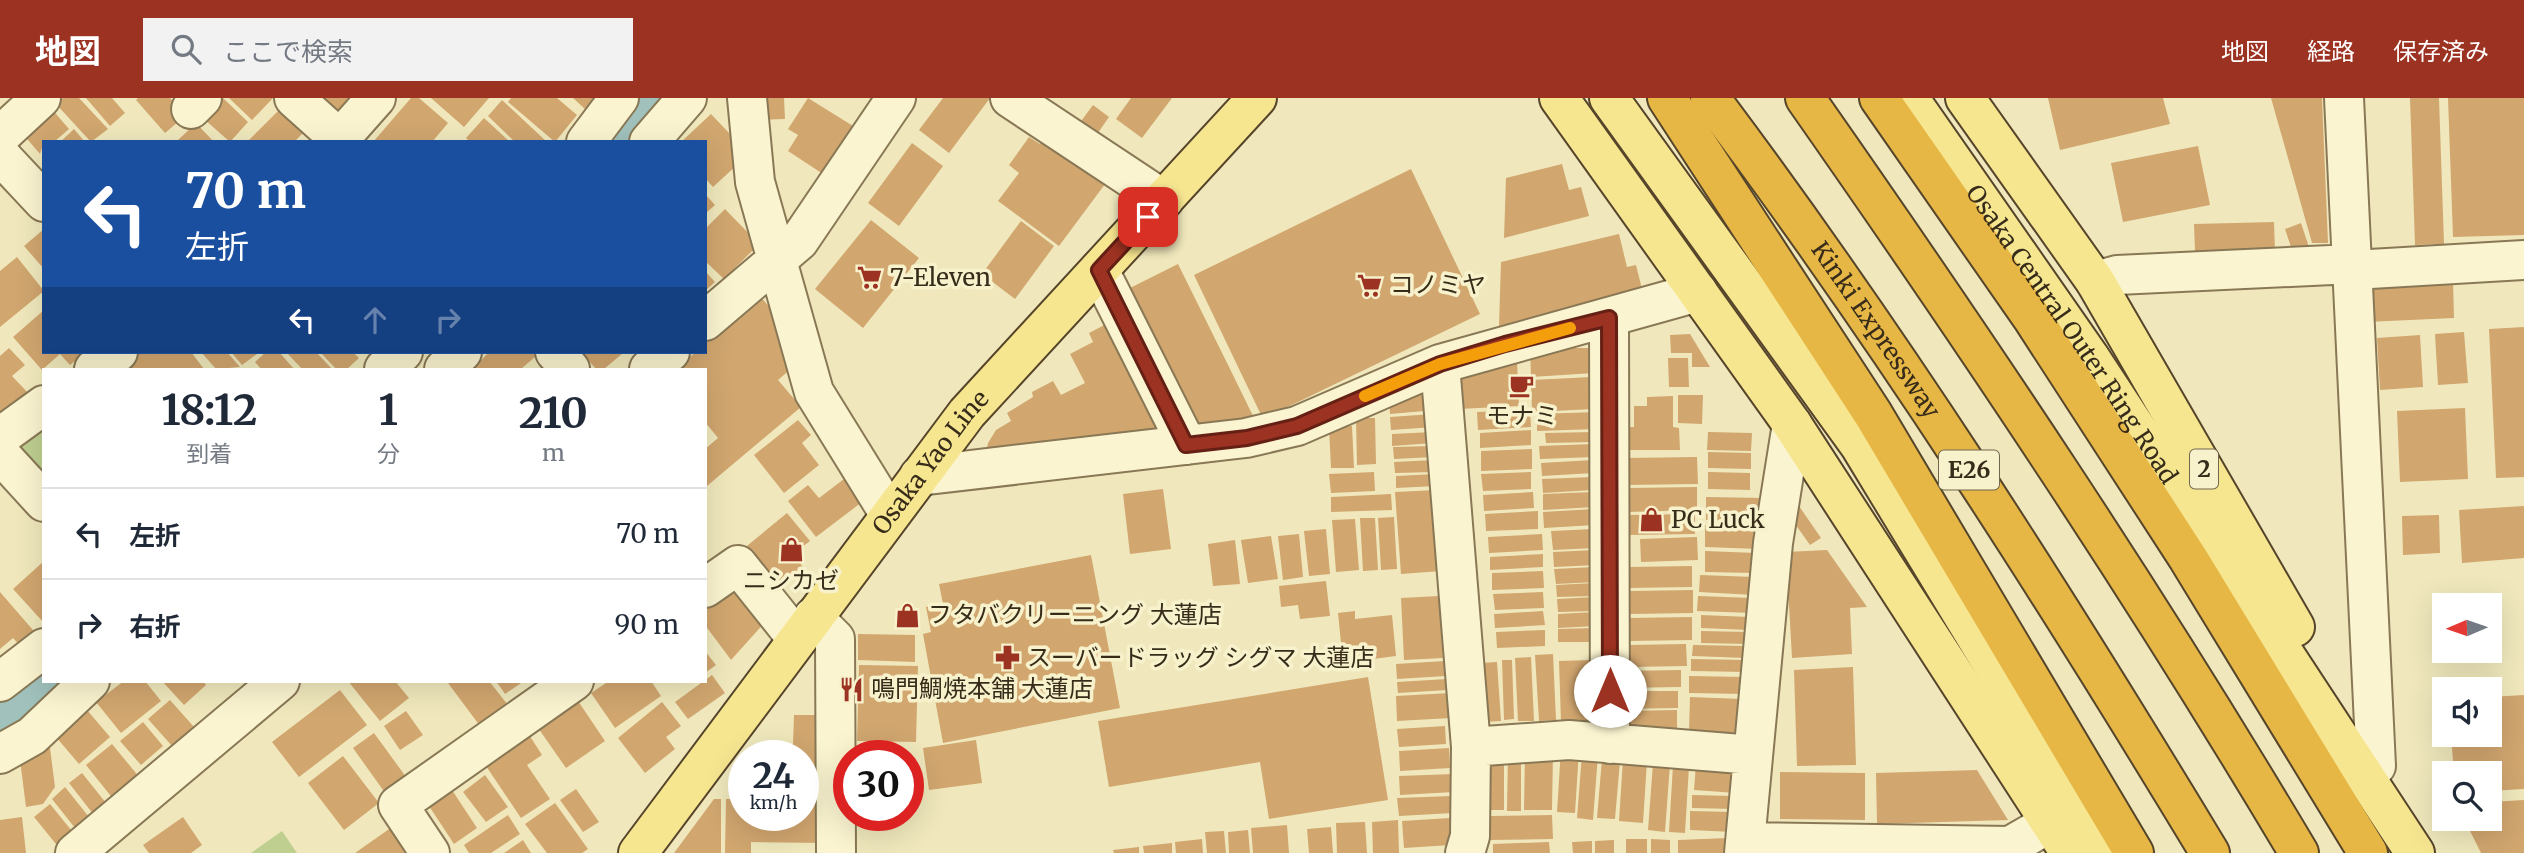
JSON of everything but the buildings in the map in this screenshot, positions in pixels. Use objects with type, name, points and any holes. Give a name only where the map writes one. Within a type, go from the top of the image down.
[{"type":"highway","points":[[1667,98],[1873,414],[2134,853]]},
{"type":"highway","name":"Kinki Expressway","points":[[1710,98],[1897,362],[2043,582],[2210,853]]},
{"type":"highway","points":[[1805,98],[1951,306],[2109,544],[2299,853]]},
{"type":"highway","points":[[1879,98],[2033,319],[2136,478],[2368,853]]},
{"type":"main road","name":"Osaka Yao Line","points":[[638,853],[967,413],[1257,98]]},
{"type":"main road","points":[[1559,98],[1792,424],[2060,838]]},
{"type":"main road","points":[[1609,98],[1860,446],[2107,853]]},
{"type":"main road","name":"Osaka Central Outer Ring Road","points":[[1909,98],[2089,356],[2415,853]]},
{"type":"main road","name":"2","points":[[1965,98],[2095,281],[2425,853]]},
{"type":"street","points":[[0,136],[41,98]]},
{"type":"street","points":[[294,98],[339,140]]},
{"type":"street","points":[[341,140],[376,98]]},
{"type":"street","points":[[588,140],[619,98]]},
{"type":"street","points":[[651,140],[687,98]]},
{"type":"street","points":[[747,98],[755,182],[779,258],[814,392],[890,515]]},
{"type":"street","points":[[707,319],[799,241],[896,98]]},
{"type":"street","points":[[1010,98],[1164,200]]},
{"type":"street","points":[[2344,98],[2376,766]]},
{"type":"street","points":[[0,155],[42,200]]},
{"type":"street","points":[[2095,281],[2117,275],[2524,260]]},
{"type":"street","points":[[1099,270],[1186,445]]},
{"type":"street","points":[[919,476],[1247,438],[1297,426],[1440,364],[1698,292]]},
{"type":"street","points":[[1609,318],[1611,744]]},
{"type":"street","points":[[95,368],[115,354]]},
{"type":"street","points":[[385,368],[401,354]]},
{"type":"street","points":[[445,368],[460,354]]},
{"type":"street","points":[[557,354],[569,368]]},
{"type":"street","points":[[650,368],[668,354]]},
{"type":"street","points":[[1440,364],[1471,747],[1470,836],[1465,853]]},
{"type":"street","points":[[0,437],[42,406]]},
{"type":"street","points":[[1792,424],[1773,543],[1744,848],[2009,850],[2060,838]]},
{"type":"street","points":[[0,454],[42,500]]},
{"type":"street","points":[[707,587],[738,565],[805,628],[835,639],[835,853]]},
{"type":"street","points":[[0,682],[42,650]]},
{"type":"street","points":[[0,754],[32,736],[88,683]]},
{"type":"street","points":[[75,853],[116,839],[278,683]]},
{"type":"street","points":[[430,853],[398,805],[571,683]]},
{"type":"street","points":[[1471,747],[1570,740],[1753,755]]},
{"type":"green space","points":[[42,427],[42,480],[16,447]]},
{"type":"green space","points":[[282,831],[297,853],[251,853]]},
{"type":"waterway","points":[[616,140],[650,98]]},
{"type":"waterway","points":[[0,716],[24,701],[43,683]]},
{"type":"slow traffic","points":[[1365,396],[1440,364],[1570,328]]},
{"type":"place","name":"7-Eleven","points":[[870,278]]},
{"type":"place","name":"コノミヤ","points":[[1370,285]]},
{"type":"place","name":"モナミ","points":[[1522,385]]},
{"type":"place","name":"PC Luck","points":[[1651,520]]},
{"type":"place","name":"ニシカゼ","points":[[791,550]]},
{"type":"place","name":"フタバクリーニング 大蓮店","points":[[908,615]]},
{"type":"place","name":"スーバードラッグ シグマ 大蓮店","points":[[1007,658]]},
{"type":"place","name":"鳴門鯛焼本舗 大蓮店","points":[[851,689]]},
{"type":"route","points":[[1148,217],[1099,270],[1186,445],[1247,438],[1297,426],[1440,364],[1505,344],[1609,318],[1610,691]]}]
